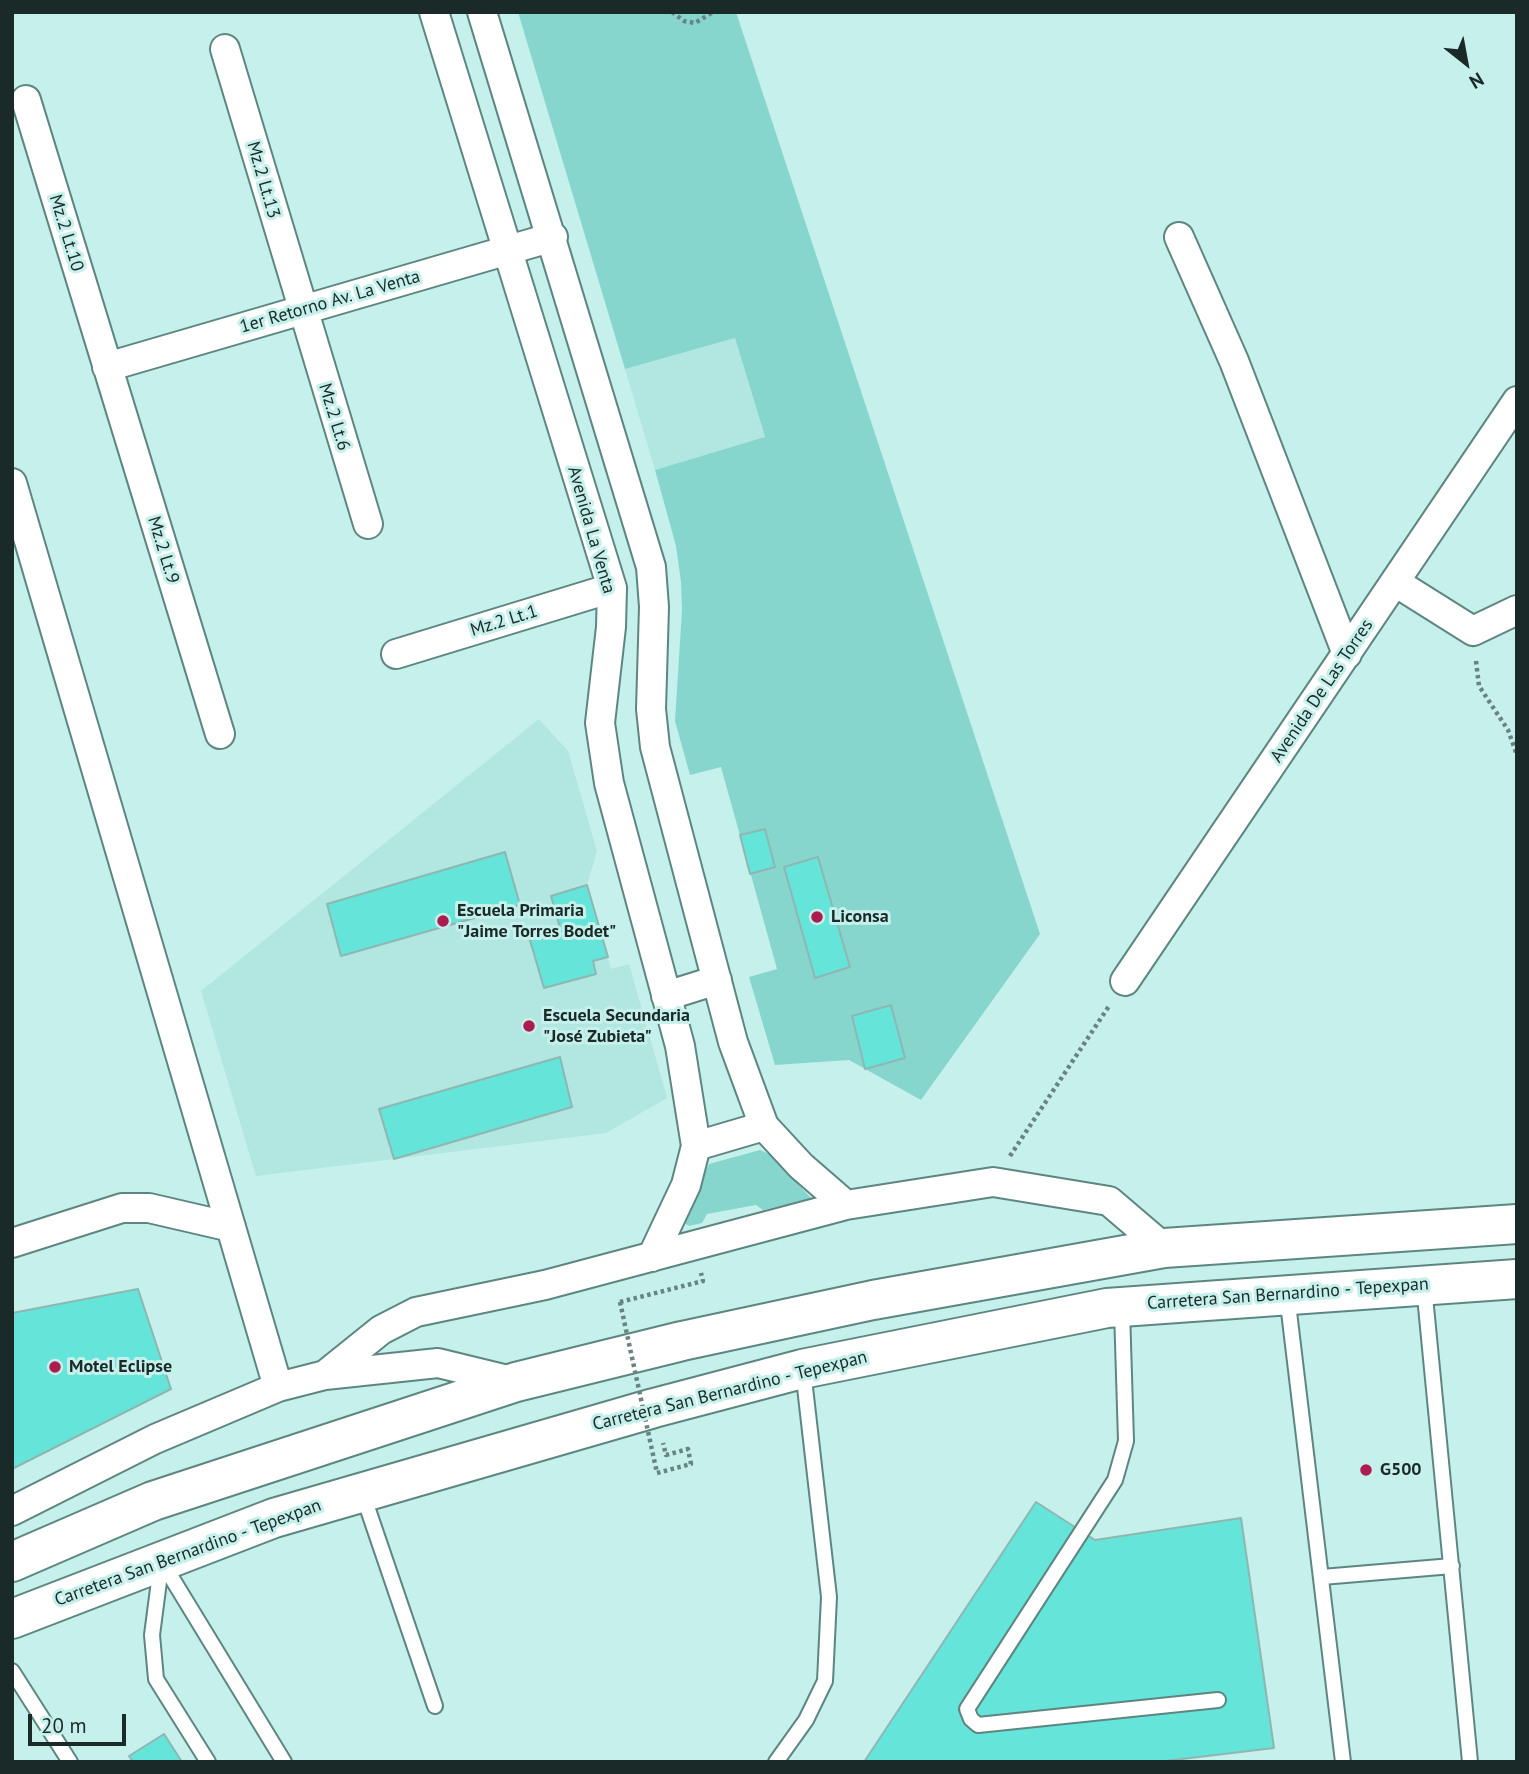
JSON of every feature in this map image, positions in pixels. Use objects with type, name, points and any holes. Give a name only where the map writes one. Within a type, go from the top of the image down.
[{"type":"highway","points":[[12,1562],[153,1501],[516,1382],[682,1341],[873,1300],[1164,1248],[1517,1224]]},
{"type":"highway","name":"Carretera San Bernardino - Tepexpan","points":[[12,1619],[274,1518],[802,1369],[1122,1307],[1424,1283],[1517,1279]]},
{"type":"street","name":"Avenida La Venta","points":[[433,12],[612,589],[611,627],[600,723],[609,783],[680,1046],[696,1146],[685,1185],[652,1257]]},
{"type":"street","points":[[482,12],[553,237],[651,567],[654,607],[651,709],[655,747],[733,1042],[764,1126],[802,1167],[846,1205]]},
{"type":"street","name":"Mz.2 Lt.13","points":[[225,49],[301,310]]},
{"type":"street","name":"Mz.2 Lt.10","points":[[26,100],[107,367]]},
{"type":"street","name":"1er Retorno Av. La Venta","points":[[107,367],[553,237]]},
{"type":"street","points":[[1179,237],[1234,361],[1347,654]]},
{"type":"street","name":"Mz.2 Lt.6","points":[[301,310],[368,524]]},
{"type":"street","name":"Mz.2 Lt.9","points":[[107,367],[219,734]]},
{"type":"street","name":"Avenida De Las Torres","points":[[1125,981],[1517,401]]},
{"type":"street","points":[[12,483],[278,1387]]},
{"type":"street","points":[[1395,582],[1473,631],[1517,610]]},
{"type":"street","name":"Mz.2 Lt.1","points":[[396,654],[612,589]]},
{"type":"street","points":[[666,996],[717,980]]},
{"type":"street","points":[[696,1146],[764,1126]]},
{"type":"street","points":[[325,1375],[381,1330],[416,1312],[545,1285],[846,1205],[993,1182],[1109,1201],[1164,1248]]},
{"type":"street","points":[[12,1243],[122,1208],[149,1208],[231,1227]]},
{"type":"street","points":[[12,1511],[155,1439],[278,1387],[325,1375],[438,1363],[516,1382]]},
{"type":"lane","points":[[1424,1283],[1470,1762]]},
{"type":"lane","points":[[1286,1294],[1343,1762]]},
{"type":"lane","points":[[1122,1307],[1126,1441],[1115,1480],[967,1709],[971,1719],[978,1725],[1218,1699]]},
{"type":"lane","points":[[776,1762],[806,1720],[825,1681],[829,1597],[802,1369]]},
{"type":"lane","points":[[362,1491],[435,1706]]},
{"type":"lane","points":[[161,1561],[152,1634],[156,1679],[208,1762]]},
{"type":"lane","points":[[161,1561],[285,1762]]},
{"type":"lane","points":[[1322,1577],[1452,1566]]},
{"type":"lane","points":[[12,1671],[70,1762]]},
{"type":"path","points":[[672,12],[684,21],[695,23],[713,12]]},
{"type":"path","points":[[1473,631],[1479,686],[1508,730],[1517,755]]},
{"type":"path","points":[[993,1182],[1125,981]]},
{"type":"path","points":[[666,1455],[688,1449],[691,1464],[657,1473],[620,1302],[703,1281]]},
{"type":"shaded area","points":[[518,12],[736,12],[1040,934],[921,1100],[849,1060],[775,1065],[749,977],[777,969],[721,767],[690,775],[675,721],[682,610],[681,582],[676,546],[655,470],[765,437],[735,338],[625,369]]},
{"type":"shaded area","points":[[735,338],[765,438],[655,470],[625,369]]},
{"type":"shaded area","points":[[539,719],[568,751],[597,851],[587,885],[611,969],[629,964],[667,1098],[606,1133],[256,1176],[201,991]]},
{"type":"shaded area","points":[[760,1150],[769,1154],[812,1199],[763,1210],[756,1205],[707,1214],[702,1223],[689,1226],[684,1223],[683,1218],[709,1164]]},
{"type":"building","points":[[765,829],[775,867],[750,874],[740,835]]},
{"type":"building","points":[[505,852],[520,905],[341,956],[327,904]]},
{"type":"building","name":"Liconsa","points":[[818,857],[850,967],[815,978],[784,867]]},
{"type":"building","points":[[587,885],[608,957],[593,961],[596,974],[544,988],[529,937],[560,928],[551,896]]},
{"type":"building","points":[[891,1005],[905,1058],[865,1069],[852,1016]]},
{"type":"building","points":[[560,1057],[572,1107],[394,1159],[379,1109]]},
{"type":"building","points":[[138,1289],[171,1389],[12,1469],[12,1313]]},
{"type":"building","points":[[1036,1502],[1095,1540],[1241,1518],[1274,1748],[1157,1762],[864,1762]]},
{"type":"building","points":[[164,1734],[182,1762],[133,1762],[129,1756]]},
{"type":"place","name":"Liconsa","points":[[817,917]]},
{"type":"place","name":"Escuela Primaria \"Jaime Torres Bodet\"","points":[[443,921]]},
{"type":"place","name":"Escuela Secundaria \"José Zubieta\"","points":[[529,1026]]},
{"type":"place","name":"Motel Eclipse","points":[[55,1367]]},
{"type":"place","name":"G500","points":[[1366,1470]]}]
